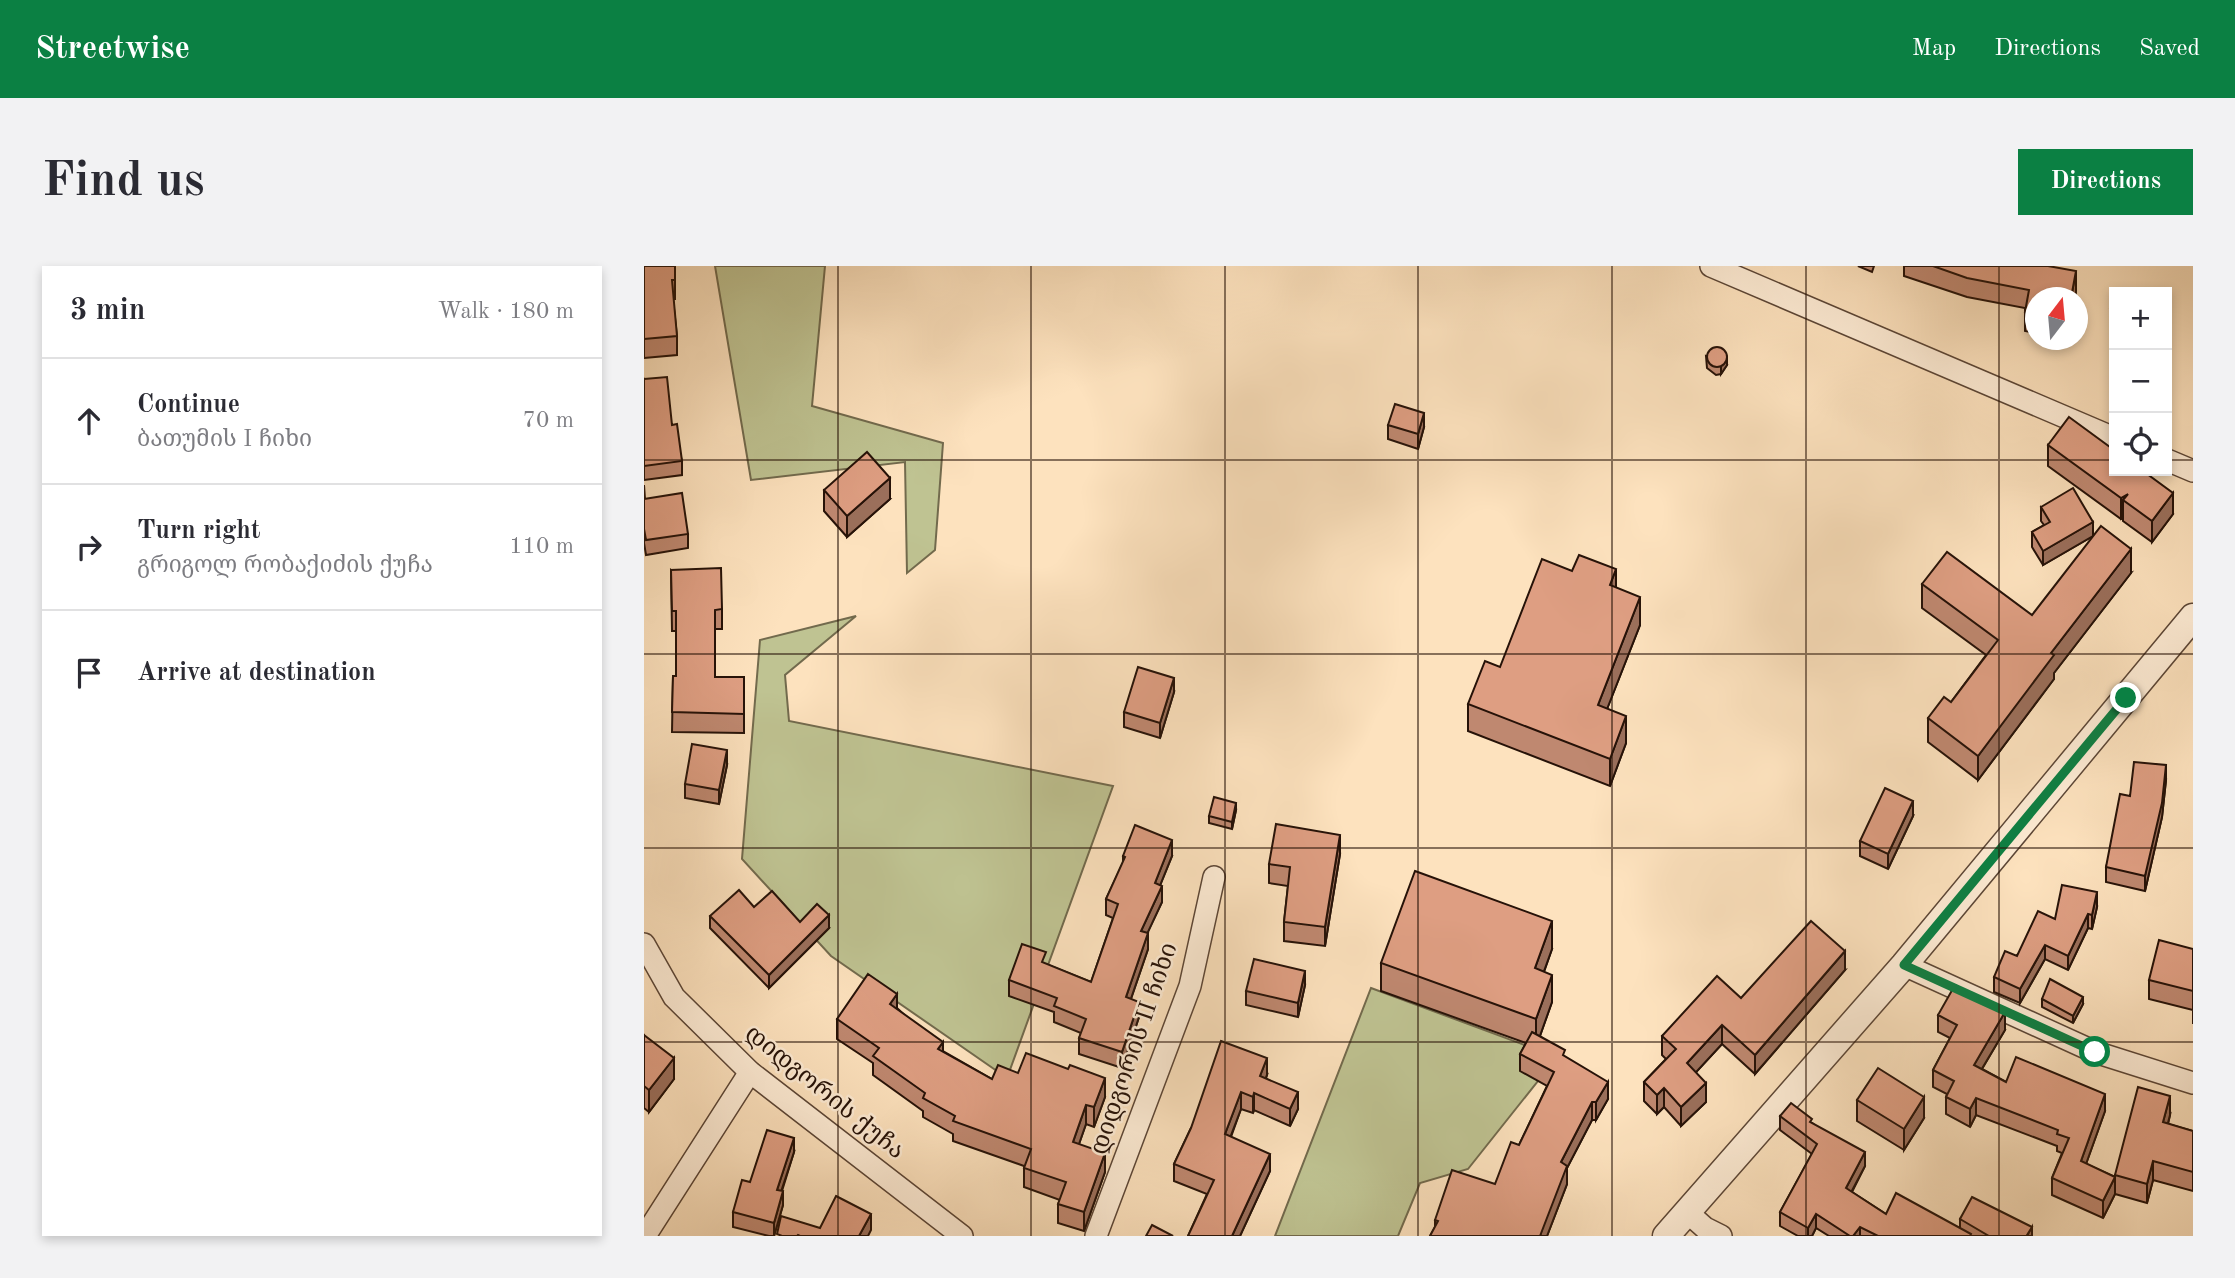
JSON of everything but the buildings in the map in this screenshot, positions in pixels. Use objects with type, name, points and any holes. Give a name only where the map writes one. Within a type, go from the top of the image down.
[{"type":"street","points":[[1711,266],[2109,436]]},
{"type":"street","points":[[2172,462],[2193,471]]},
{"type":"street","points":[[1666,1236],[1904,965],[2193,617]]},
{"type":"street","name":"დიდგორის II ჩიხი","points":[[1096,1236],[1190,986],[1214,877]]},
{"type":"street","name":"დიდგორის ქუჩა","points":[[644,944],[674,997],[750,1072],[962,1236]]},
{"type":"street","points":[[1904,965],[2095,1052],[2193,1083]]},
{"type":"street","points":[[645,1236],[750,1072]]},
{"type":"street","points":[[1686,1211],[1705,1228],[1721,1236]]},
{"type":"green space","points":[[715,266],[825,266],[812,406],[943,443],[935,550],[907,573],[905,462],[751,480]]},
{"type":"green space","points":[[856,616],[785,675],[789,721],[1113,786],[1007,1078],[831,956],[742,859],[760,640]]},
{"type":"green space","points":[[1371,988],[1557,1057],[1468,1169],[1420,1183],[1398,1236],[1275,1236]]},
{"type":"route","points":[[2095,1052],[1904,965],[2126,698]]}]
